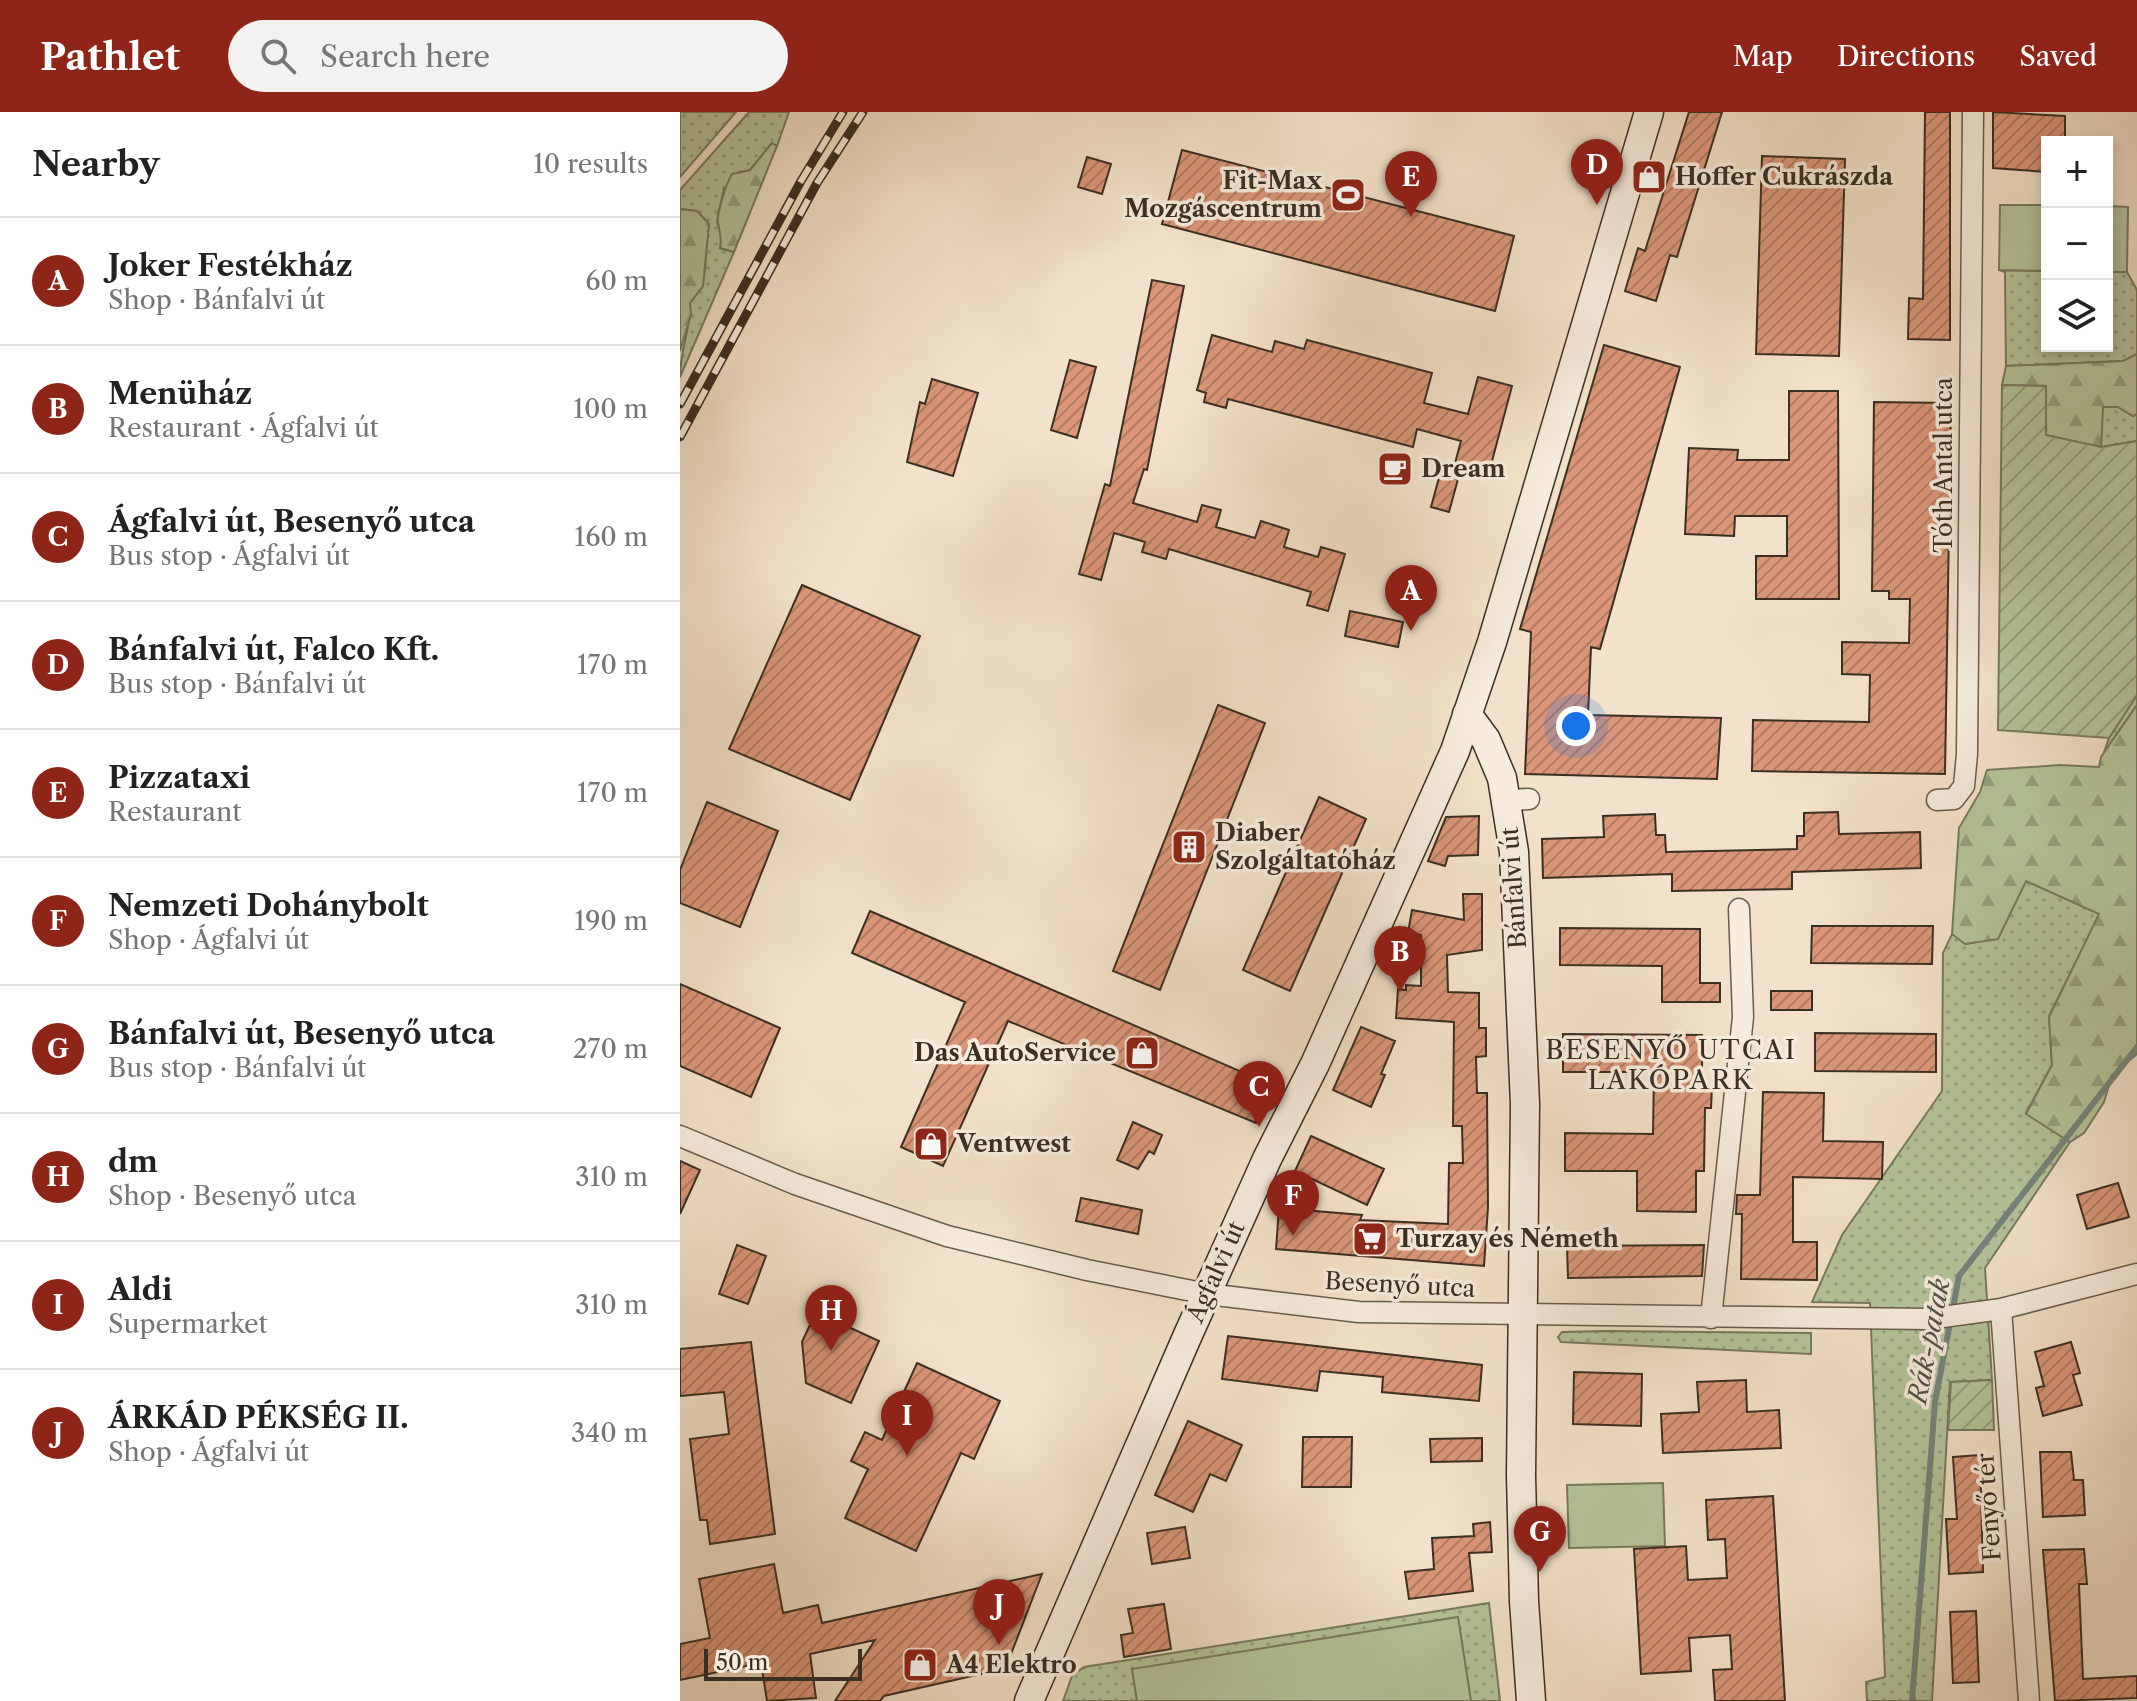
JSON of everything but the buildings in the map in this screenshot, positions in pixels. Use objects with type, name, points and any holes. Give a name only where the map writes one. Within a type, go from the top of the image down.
[{"type":"main road","points":[[1467,714],[1492,642],[1649,112]]},
{"type":"main road","name":"Bánfalvi út","points":[[1467,714],[1518,799],[1514,852],[1523,1019],[1521,1475],[1524,1601],[1531,1701]]},
{"type":"main road","name":"Ágfalvi út","points":[[1029,1701],[1207,1294],[1427,819],[1467,714]]},
{"type":"street","name":"Tóth Antal utca","points":[[1937,800],[1954,799],[1964,786],[1967,754],[1973,112]]},
{"type":"street","points":[[1711,1318],[1743,1017],[1739,909]]},
{"type":"street","name":"Besenyő utca","points":[[680,1136],[795,1184],[947,1236],[1087,1270],[1207,1294],[1359,1312],[1524,1317],[1928,1319],[2001,1309],[2137,1274]]},
{"type":"street","name":"Fenyő tér","points":[[2001,1309],[2029,1701]]},
{"type":"green space","points":[[680,112],[736,112],[680,177]]},
{"type":"green space","points":[[749,112],[789,112],[777,146],[771,144],[750,170],[724,188],[717,222],[723,233],[720,248],[734,252],[680,377],[690,303],[704,274],[709,224],[697,211],[680,209],[680,190]]},
{"type":"green space","points":[[772,143],[777,146],[734,252],[720,248],[719,213],[730,178],[732,174],[750,170]]},
{"type":"green space","points":[[2000,205],[2041,205],[2041,271],[1999,270]]},
{"type":"green space","points":[[2113,206],[2128,207],[2127,272],[2113,272]]},
{"type":"green space","points":[[680,209],[697,211],[709,224],[703,286],[690,303],[691,315],[680,351]]},
{"type":"green space","points":[[1999,270],[2041,271],[2041,352],[2113,352],[2113,272],[2127,272],[2137,290],[2137,354],[2124,361],[2006,366],[2005,272]]},
{"type":"green space","points":[[2137,354],[2137,414],[2133,416],[2118,407],[2103,407],[2101,447],[2045,435],[2046,386],[2002,385],[2006,366],[2123,361]]},
{"type":"green space","points":[[2002,385],[2046,386],[2046,435],[2101,447],[2137,441],[2137,695],[2109,738],[1998,730]]},
{"type":"green space","points":[[2102,407],[2118,407],[2133,416],[2137,414],[2137,441],[2101,447]]},
{"type":"green space","points":[[2137,695],[2137,705],[2104,752],[2109,738]]},
{"type":"green space","points":[[2137,705],[2137,1054],[2112,1075],[2104,1102],[2084,1133],[2070,1142],[2026,1114],[2052,1065],[2049,1017],[2099,914],[2026,881],[1998,939],[1965,944],[1952,934],[1959,828],[1980,792],[1987,770],[2060,765],[2099,767],[2101,757]]},
{"type":"green space","points":[[2026,881],[2100,914],[2049,1016],[2052,1065],[2026,1113],[2070,1142],[1985,1268],[1992,1380],[1950,1382],[1932,1701],[1867,1701],[1866,1682],[1885,1677],[1870,1303],[1812,1302],[1842,1235],[1942,1091],[1943,953],[1952,934],[1966,944],[1998,938]]},
{"type":"green space","points":[[1562,1332],[1811,1333],[1811,1354],[1561,1342],[1558,1337]]},
{"type":"green space","points":[[1992,1380],[1994,1430],[1948,1430],[1951,1382]]},
{"type":"green space","points":[[1663,1483],[1665,1546],[1569,1548],[1567,1485]]},
{"type":"green space","points":[[1489,1603],[1500,1701],[1063,1701],[1072,1676],[1084,1667]]},
{"type":"green space","points":[[1458,1617],[1471,1701],[1137,1701],[1132,1669]]},
{"type":"waterway","name":"Rák-patak","points":[[1912,1701],[1935,1402],[1959,1276],[2137,1047]]},
{"type":"railway","points":[[680,404],[801,181],[843,112]]},
{"type":"railway","points":[[680,437],[817,183],[863,112]]},
{"type":"place","name":"Hoffer Cukrászda","points":[[1649,177]]},
{"type":"place","name":"Fit-Max Mozgáscentrum","points":[[1348,195]]},
{"type":"place","name":"Bánfalvi út, Falco Kft.","points":[[1597,205]]},
{"type":"place","name":"Pizzataxi","points":[[1411,217]]},
{"type":"place","name":"Dream","points":[[1395,469]]},
{"type":"place","name":"Joker Festékház","points":[[1411,631]]},
{"type":"place","name":"Diaber Szolgáltatóház","points":[[1189,847]]},
{"type":"place","name":"Menüház","points":[[1400,992]]},
{"type":"place","name":"Das AutoService","points":[[1142,1053]]},
{"type":"place","name":"Ágfalvi út, Besenyő utca","points":[[1259,1127]]},
{"type":"place","name":"Ventwest","points":[[931,1144]]},
{"type":"place","name":"Nemzeti Dohánybolt","points":[[1293,1236]]},
{"type":"place","name":"Turzay és Németh","points":[[1370,1239]]},
{"type":"place","name":"dm","points":[[831,1351]]},
{"type":"place","name":"Aldi","points":[[907,1456]]},
{"type":"place","name":"Bánfalvi út, Besenyő utca","points":[[1540,1572]]},
{"type":"place","name":"ÁRKÁD PÉKSÉG II.","points":[[999,1645]]},
{"type":"place","name":"A4 Elektro","points":[[920,1665]]},
{"type":"district","name":"BESENYŐ UTCAI LAKÓPARK","points":[[1671,1065]]}]
